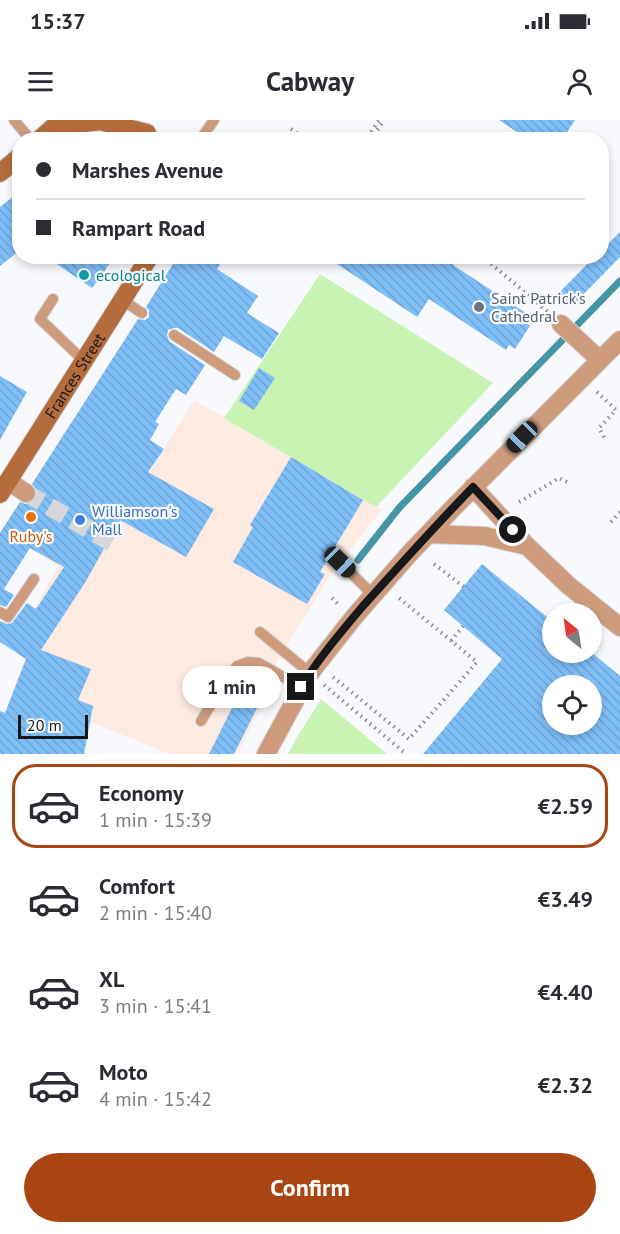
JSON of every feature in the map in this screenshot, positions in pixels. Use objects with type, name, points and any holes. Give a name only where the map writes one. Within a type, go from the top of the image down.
[{"type":"main road","points":[[57,123],[100,121],[147,131]]},
{"type":"main road","points":[[0,173],[12,163]]},
{"type":"main road","name":"Frances Street","points":[[4,488],[145,264]]},
{"type":"street","points":[[561,324],[600,360]]},
{"type":"street","points":[[266,754],[315,683],[344,629],[373,595],[473,487],[620,340]]},
{"type":"street","points":[[473,487],[527,546],[568,585],[620,627]]},
{"type":"street","points":[[4,488],[26,493]]},
{"type":"street","points":[[428,534],[485,536],[527,546]]},
{"type":"lane","points":[[14,120],[24,132]]},
{"type":"lane","points":[[53,299],[40,320],[84,361]]},
{"type":"lane","points":[[122,300],[142,313]]},
{"type":"lane","points":[[174,335],[235,375]]},
{"type":"lane","points":[[340,562],[373,595]]},
{"type":"lane","points":[[0,612],[8,617],[34,579]]},
{"type":"lane","points":[[260,632],[315,683]]},
{"type":"lane","points":[[201,720],[227,678],[237,666],[248,662],[259,663],[315,683]]},
{"type":"path","points":[[374,132],[384,120]]},
{"type":"path","points":[[291,129],[296,132]]},
{"type":"path","points":[[491,264],[561,324]]},
{"type":"path","points":[[595,390],[618,410],[599,428],[605,439]]},
{"type":"path","points":[[519,502],[559,478],[567,482]]},
{"type":"path","points":[[611,522],[620,512]]},
{"type":"path","points":[[434,564],[464,586]]},
{"type":"path","points":[[332,676],[409,739],[477,662],[399,598]]},
{"type":"path","points":[[451,641],[463,626]]},
{"type":"path","points":[[315,683],[406,754]]},
{"type":"shaded area","points":[[194,400],[382,510],[330,575],[267,678],[274,681],[237,754],[169,754],[13,690],[33,639],[22,630],[58,566],[1,531],[71,422],[151,470]]},
{"type":"green space","points":[[320,274],[493,383],[376,507],[224,418]]},
{"type":"green space","points":[[321,699],[387,754],[288,754]]},
{"type":"building","points":[[499,120],[575,120],[567,132],[517,132]]},
{"type":"building","points":[[12,197],[12,256],[0,266],[0,207]]},
{"type":"building","points":[[620,232],[620,257],[573,305],[556,296],[587,264],[609,264],[609,243]]},
{"type":"building","points":[[57,264],[109,264],[92,288]]},
{"type":"building","points":[[173,264],[220,264],[217,269],[258,296],[247,313],[279,333],[262,359],[224,336],[214,352],[178,328],[168,330],[169,341],[205,365],[186,395],[176,389],[155,422],[159,424],[150,440],[164,449],[148,472],[214,509],[186,557],[120,520],[86,581],[41,650],[91,669],[78,700],[93,706],[84,754],[0,754],[0,711],[5,713],[26,659],[0,642],[0,621],[7,624],[12,623],[27,603],[36,609],[64,567],[30,548],[4,589],[14,595],[6,607],[0,605],[0,533],[20,502],[25,504],[36,499],[36,489],[32,484],[138,319],[145,320],[149,317],[149,310],[146,307]]},
{"type":"building","name":"Saint Patrick's Cathedral","points":[[337,264],[454,264],[529,315],[524,322],[530,326],[515,349],[509,345],[506,350],[429,299],[417,317]]},
{"type":"building","points":[[259,368],[275,378],[254,410],[239,401]]},
{"type":"building","points":[[0,376],[27,392],[0,440]]},
{"type":"building","points":[[291,457],[363,500],[320,572],[325,574],[307,604],[233,562],[253,527],[250,525]]},
{"type":"building","points":[[482,564],[542,613],[542,663],[602,663],[602,661],[620,676],[620,754],[423,754],[502,659],[444,610]]},
{"type":"building","points":[[249,674],[269,684],[234,754],[209,754]]},
{"type":"waterway","points":[[358,560],[399,508],[620,281]]},
{"type":"tunnel","points":[[26,493],[114,544]]},
{"type":"place","name":"ecological","points":[[84,275]]},
{"type":"place","name":"Saint Patrick's Cathedral","points":[[479,307]]},
{"type":"place","name":"Ruby's","points":[[31,517]]},
{"type":"place","name":"Williamson's Mall","points":[[80,520]]},
{"type":"route","points":[[301,687],[354,617],[410,553],[473,487],[513,530]]}]
